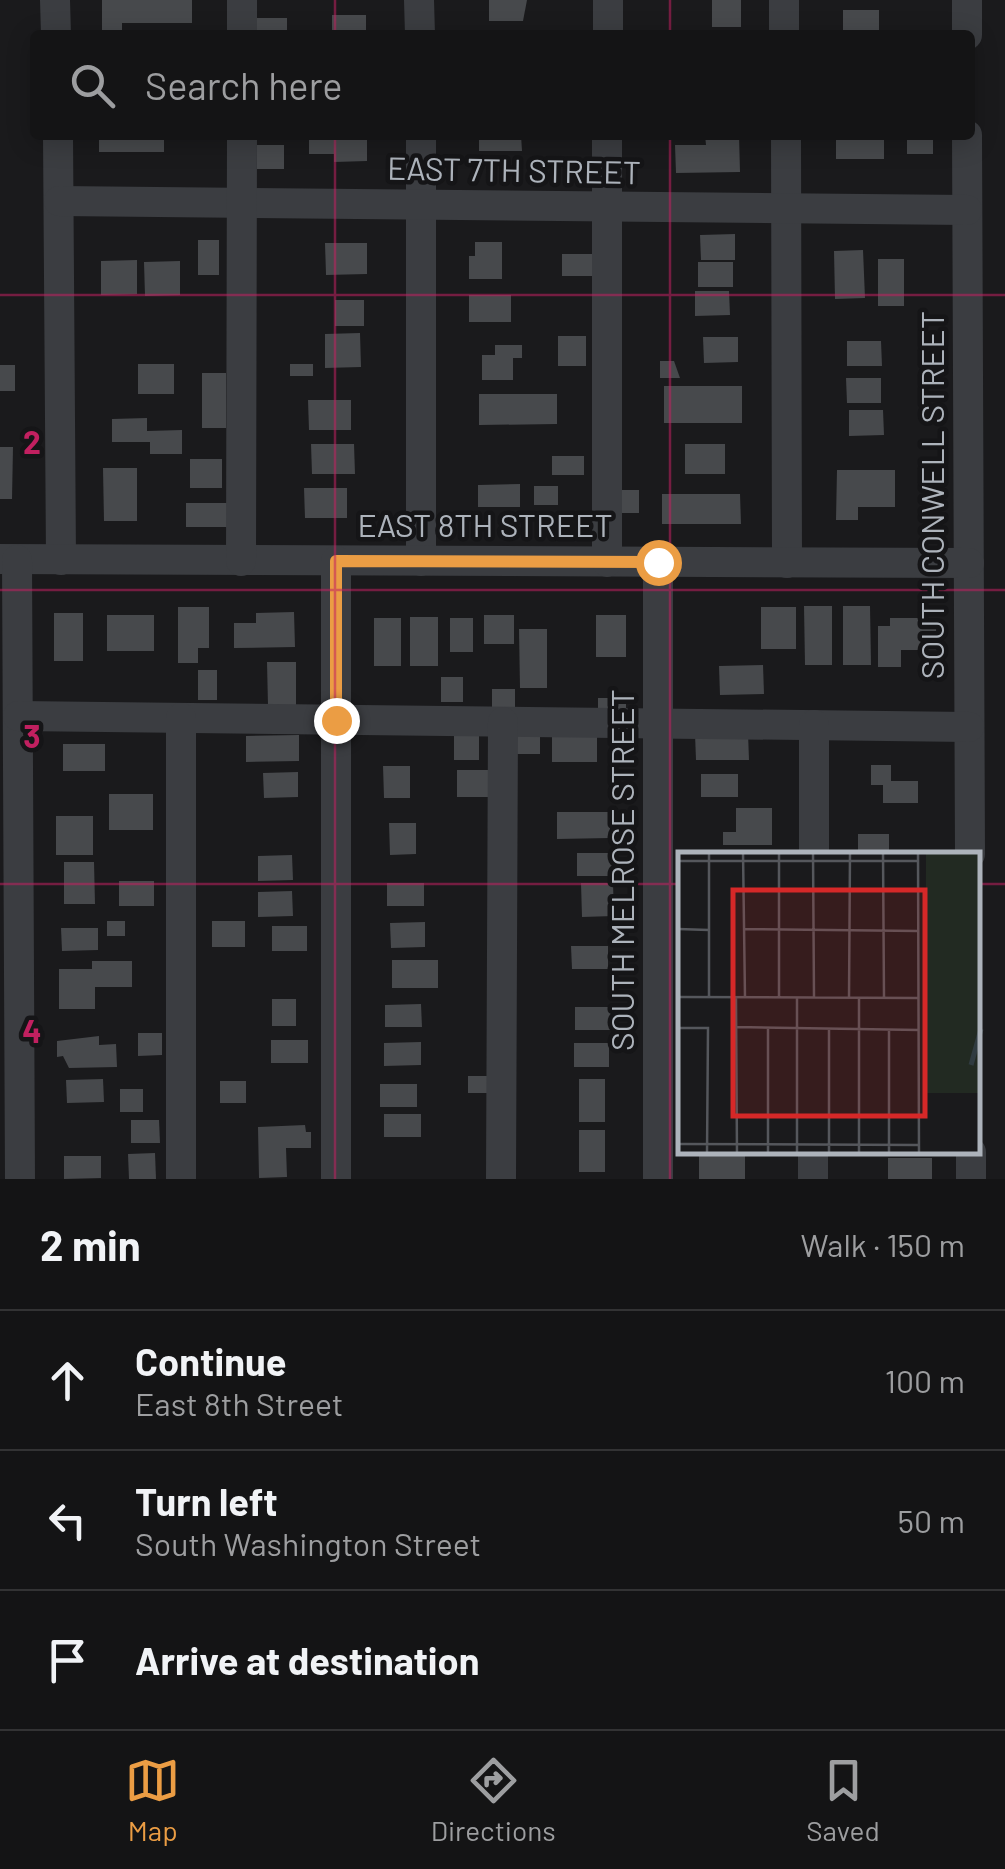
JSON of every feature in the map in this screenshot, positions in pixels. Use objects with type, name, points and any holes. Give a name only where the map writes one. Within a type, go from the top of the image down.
[{"type":"street","points":[[55,0],[56,30]]},
{"type":"street","points":[[242,0],[242,30]]},
{"type":"street","points":[[419,0],[420,30]]},
{"type":"street","points":[[608,0],[608,30]]},
{"type":"street","points":[[784,0],[784,30]]},
{"type":"street","points":[[966,0],[967,30]]},
{"type":"street","points":[[58,140],[60,560]]},
{"type":"street","points":[[241,560],[242,140]]},
{"type":"street","points":[[421,140],[421,561]]},
{"type":"street","points":[[607,562],[608,140]]},
{"type":"street","points":[[786,140],[787,563]]},
{"type":"street","name":"SOUTH CONWELL STREET","points":[[967,140],[970,852]]},
{"type":"street","name":"EAST 7TH STREET","points":[[59,201],[968,210]]},
{"type":"street","points":[[8,560],[18,716],[20,1179]]},
{"type":"street","name":"EAST 8TH STREET","points":[[8,560],[969,564]]},
{"type":"street","points":[[336,561],[336,1179]]},
{"type":"street","name":"SOUTH MELROSE STREET","points":[[658,562],[658,1179]]},
{"type":"street","points":[[18,716],[969,727]]},
{"type":"street","points":[[181,1179],[182,718]]},
{"type":"street","points":[[502,1179],[503,722]]},
{"type":"street","points":[[814,725],[814,852]]},
{"type":"building","points":[[102,0],[192,0],[192,23],[122,23],[122,30],[102,30]]},
{"type":"building","points":[[489,0],[527,0],[523,21],[489,21]]},
{"type":"building","points":[[712,0],[741,0],[741,27],[712,27]]},
{"type":"building","points":[[843,10],[879,10],[879,30],[843,30]]},
{"type":"building","points":[[332,15],[366,15],[366,30],[332,30]]},
{"type":"building","points":[[254,18],[287,18],[287,30],[254,30]]},
{"type":"building","points":[[99,140],[164,140],[164,152],[99,152]]},
{"type":"building","points":[[309,140],[367,140],[367,161],[334,162],[334,154],[309,154]]},
{"type":"building","points":[[479,140],[521,140],[522,151],[479,151]]},
{"type":"building","points":[[706,140],[739,140],[740,172],[676,173],[675,145],[706,145]]},
{"type":"building","points":[[836,140],[884,140],[884,159],[836,159]]},
{"type":"building","points":[[907,140],[933,140],[933,154],[907,154]]},
{"type":"building","points":[[257,145],[284,145],[284,169],[257,169]]},
{"type":"building","points":[[735,234],[735,260],[701,260],[700,235]]},
{"type":"building","points":[[198,240],[219,240],[219,275],[198,275]]},
{"type":"building","points":[[475,242],[502,242],[502,279],[469,279],[469,256],[475,256]]},
{"type":"building","points":[[325,243],[367,243],[367,274],[326,275]]},
{"type":"building","points":[[863,250],[865,298],[835,299],[834,251]]},
{"type":"building","points":[[562,254],[592,254],[592,276],[562,276]]},
{"type":"building","points":[[878,259],[904,259],[904,306],[878,306]]},
{"type":"building","points":[[137,260],[137,294],[101,295],[101,261]]},
{"type":"building","points":[[180,261],[180,295],[145,296],[144,262]]},
{"type":"building","points":[[698,262],[733,262],[733,287],[698,287]]},
{"type":"building","points":[[695,291],[729,291],[730,315],[695,316]]},
{"type":"building","points":[[469,295],[511,295],[511,322],[469,322]]},
{"type":"building","points":[[335,300],[364,300],[364,326],[335,326]]},
{"type":"building","points":[[360,333],[361,367],[325,368],[325,334]]},
{"type":"building","points":[[558,336],[586,336],[586,366],[558,366]]},
{"type":"building","points":[[703,337],[738,337],[738,362],[704,363]]},
{"type":"building","points":[[847,341],[881,341],[882,366],[847,366]]},
{"type":"building","points":[[495,345],[522,345],[522,358],[513,358],[513,380],[482,380],[482,355],[495,355]]},
{"type":"building","points":[[660,361],[674,361],[680,378],[660,378]]},
{"type":"building","points":[[138,364],[174,364],[174,394],[138,394]]},
{"type":"building","points":[[290,364],[313,364],[313,376],[290,376]]},
{"type":"building","points":[[0,365],[15,365],[15,391],[0,391]]},
{"type":"building","points":[[202,373],[226,373],[226,428],[202,428]]},
{"type":"building","points":[[846,378],[881,378],[881,403],[847,403]]},
{"type":"building","points":[[664,386],[742,386],[742,423],[664,423]]},
{"type":"building","points":[[479,394],[557,394],[557,424],[479,425]]},
{"type":"building","points":[[308,400],[351,400],[351,430],[309,430]]},
{"type":"building","points":[[849,410],[883,410],[884,435],[849,436]]},
{"type":"building","points":[[147,418],[147,431],[182,430],[182,454],[150,454],[150,442],[112,442],[112,419]]},
{"type":"building","points":[[311,444],[354,444],[355,474],[312,474]]},
{"type":"building","points":[[685,444],[725,444],[725,474],[685,474]]},
{"type":"building","points":[[0,447],[13,447],[12,499],[0,499]]},
{"type":"building","points":[[552,456],[584,456],[584,475],[552,475]]},
{"type":"building","points":[[190,459],[222,459],[222,488],[190,488]]},
{"type":"building","points":[[103,468],[137,468],[137,521],[104,521]]},
{"type":"building","points":[[837,470],[895,470],[895,507],[858,507],[858,520],[836,520]]},
{"type":"building","points":[[520,484],[520,507],[478,507],[478,485]]},
{"type":"building","points":[[534,486],[558,486],[558,505],[534,505]]},
{"type":"building","points":[[304,488],[347,488],[347,518],[305,518]]},
{"type":"building","points":[[619,490],[639,490],[639,513],[619,513]]},
{"type":"building","points":[[662,494],[740,494],[741,524],[662,524]]},
{"type":"building","points":[[186,503],[228,503],[228,527],[186,527]]},
{"type":"building","points":[[804,606],[832,606],[832,665],[805,665]]},
{"type":"building","points":[[843,606],[870,606],[871,665],[843,665]]},
{"type":"building","points":[[178,607],[209,607],[209,648],[198,648],[198,663],[178,663]]},
{"type":"building","points":[[761,607],[796,607],[796,649],[761,649]]},
{"type":"building","points":[[294,612],[295,647],[234,648],[234,623],[256,623],[256,613]]},
{"type":"building","points":[[54,613],[83,613],[83,661],[54,661]]},
{"type":"building","points":[[107,615],[154,615],[154,651],[107,651]]},
{"type":"building","points":[[484,615],[514,615],[514,644],[484,644]]},
{"type":"building","points":[[596,615],[626,615],[626,657],[596,657]]},
{"type":"building","points":[[410,617],[438,617],[438,666],[410,666]]},
{"type":"building","points":[[374,618],[401,618],[401,666],[374,666]]},
{"type":"building","points":[[450,618],[473,618],[473,652],[450,652]]},
{"type":"building","points":[[890,618],[936,618],[936,650],[901,650],[901,667],[878,667],[878,626],[890,626]]},
{"type":"building","points":[[519,629],[547,629],[547,688],[520,688]]},
{"type":"building","points":[[267,662],[296,662],[296,706],[268,706]]},
{"type":"building","points":[[763,665],[764,694],[720,695],[719,666]]},
{"type":"building","points":[[198,670],[217,670],[217,700],[198,700]]},
{"type":"building","points":[[441,677],[463,677],[463,702],[441,702]]},
{"type":"building","points":[[492,689],[515,689],[515,714],[492,714]]},
{"type":"building","points":[[598,698],[626,698],[626,717],[598,717]]},
{"type":"building","points":[[515,726],[540,726],[540,754],[515,754]]},
{"type":"building","points":[[748,733],[749,760],[696,760],[695,734]]},
{"type":"building","points":[[299,735],[299,761],[246,762],[246,736]]},
{"type":"building","points":[[552,735],[597,735],[597,762],[552,762]]},
{"type":"building","points":[[454,736],[479,736],[479,760],[454,760]]},
{"type":"building","points":[[63,744],[105,744],[105,771],[63,771]]},
{"type":"building","points":[[871,765],[891,765],[891,781],[918,781],[918,803],[883,803],[883,785],[871,785]]},
{"type":"building","points":[[383,766],[410,766],[410,798],[384,798]]},
{"type":"building","points":[[457,770],[492,770],[492,797],[457,797]]},
{"type":"building","points":[[298,772],[298,797],[264,798],[263,773]]},
{"type":"building","points":[[701,774],[738,774],[738,797],[701,797]]},
{"type":"building","points":[[109,794],[153,794],[153,830],[109,830]]},
{"type":"building","points":[[736,808],[772,808],[772,845],[723,845],[723,832],[736,832]]},
{"type":"building","points":[[557,812],[610,812],[610,838],[557,839]]},
{"type":"building","points":[[56,816],[93,816],[93,855],[56,855]]},
{"type":"building","points":[[389,823],[416,823],[416,854],[390,855]]},
{"type":"building","points":[[858,834],[889,834],[889,852],[858,852]]},
{"type":"building","points":[[577,853],[614,853],[614,876],[577,876]]},
{"type":"building","points":[[292,855],[293,880],[258,881],[258,856]]},
{"type":"building","points":[[64,862],[94,862],[95,904],[64,904]]},
{"type":"building","points":[[119,881],[154,881],[154,906],[119,906]]},
{"type":"building","points":[[387,883],[424,883],[424,906],[387,906]]},
{"type":"building","points":[[581,883],[613,883],[614,916],[582,917]]},
{"type":"building","points":[[292,891],[293,916],[258,917],[258,892]]},
{"type":"building","points":[[107,921],[125,921],[125,936],[107,936]]},
{"type":"building","points":[[212,921],[245,921],[245,947],[212,947]]},
{"type":"building","points":[[425,922],[425,947],[391,948],[390,923]]},
{"type":"building","points":[[272,926],[307,926],[307,951],[272,951]]},
{"type":"building","points":[[61,928],[98,928],[98,950],[62,951]]},
{"type":"building","points":[[571,946],[608,946],[608,969],[572,969]]},
{"type":"building","points":[[392,960],[438,960],[438,988],[392,988]]},
{"type":"building","points":[[92,961],[132,961],[132,987],[95,987],[95,1009],[59,1009],[59,969],[92,969]]},
{"type":"building","points":[[272,999],[296,999],[296,1026],[272,1026]]},
{"type":"building","points":[[421,1004],[422,1027],[385,1027],[385,1005]]},
{"type":"building","points":[[575,1007],[611,1007],[612,1030],[575,1030]]},
{"type":"building","points":[[138,1033],[162,1033],[162,1055],[138,1056]]},
{"type":"building","points":[[99,1036],[99,1045],[116,1044],[117,1067],[69,1068],[63,1056],[57,1057],[57,1041]]},
{"type":"building","points":[[271,1040],[308,1040],[308,1063],[271,1063]]},
{"type":"building","points":[[421,1042],[421,1065],[384,1066],[384,1043]]},
{"type":"building","points":[[574,1043],[609,1043],[609,1067],[574,1067]]},
{"type":"building","points":[[468,1076],[492,1076],[492,1093],[468,1093]]},
{"type":"building","points":[[103,1079],[104,1102],[67,1103],[66,1080]]},
{"type":"building","points":[[579,1079],[605,1079],[605,1122],[579,1122]]},
{"type":"building","points":[[220,1081],[246,1081],[246,1103],[220,1103]]},
{"type":"building","points":[[380,1084],[417,1084],[417,1107],[380,1107]]},
{"type":"building","points":[[120,1089],[143,1089],[143,1112],[120,1112]]},
{"type":"building","points":[[384,1114],[421,1114],[421,1137],[384,1137]]},
{"type":"building","points":[[131,1120],[159,1120],[160,1143],[131,1143]]},
{"type":"building","points":[[305,1125],[306,1132],[311,1132],[311,1148],[286,1148],[287,1177],[259,1178],[258,1127]]},
{"type":"building","points":[[579,1130],[605,1130],[605,1172],[579,1172]]},
{"type":"building","points":[[155,1153],[156,1179],[129,1179],[128,1154]]},
{"type":"building","points":[[64,1156],[101,1156],[101,1178],[64,1179]]},
{"type":"building","points":[[699,1156],[745,1156],[745,1179],[699,1179]]},
{"type":"building","points":[[888,1158],[932,1158],[932,1179],[888,1179]]},
{"type":"route","points":[[336,720],[336,561],[658,562]]}]
